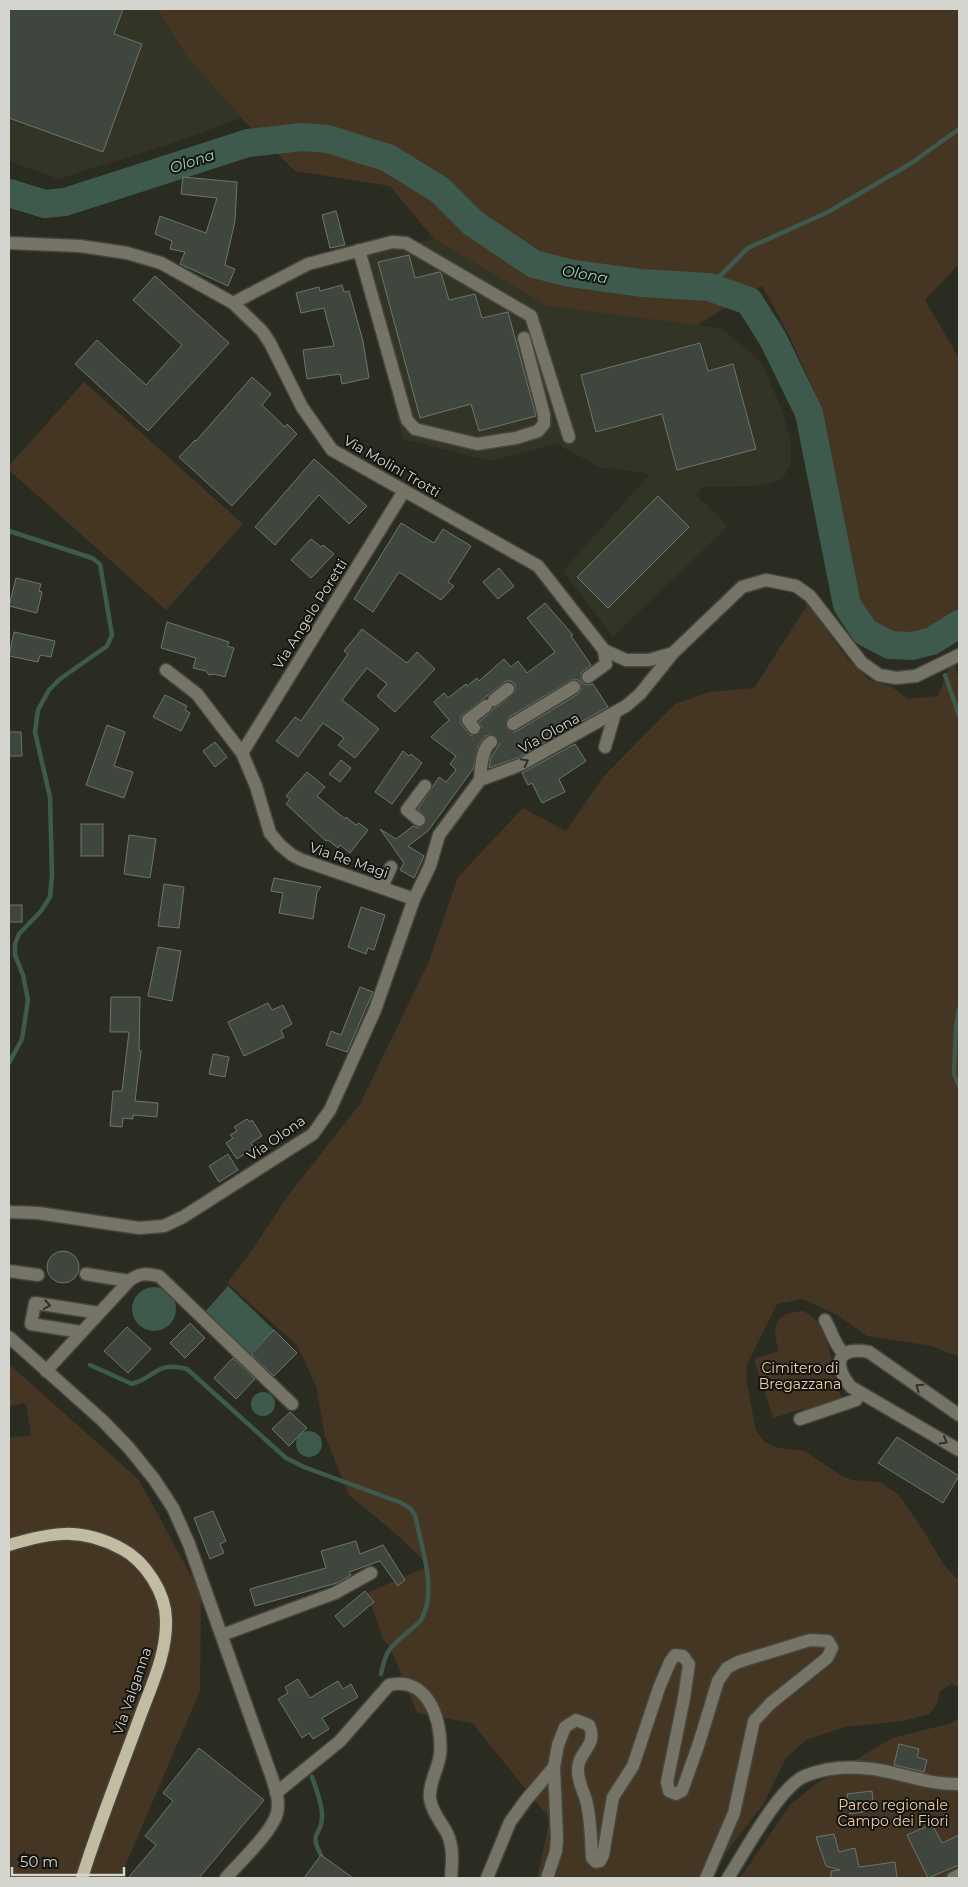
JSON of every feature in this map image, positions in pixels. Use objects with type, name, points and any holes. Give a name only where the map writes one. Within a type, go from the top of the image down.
[{"type":"main road","name":"Via Valganna","points":[[9,1545],[41,1535],[77,1533],[107,1541],[132,1554],[152,1577],[161,1597],[166,1619],[163,1652],[96,1833],[82,1878]]},
{"type":"street","points":[[233,304],[308,264],[392,242],[406,243],[531,316],[569,436]]},
{"type":"street","name":"Via Molini Trotti","points":[[9,243],[80,246],[127,253],[161,263],[233,304],[266,337],[302,407],[332,450],[538,566],[604,650],[626,660],[649,660],[673,653]]},
{"type":"street","points":[[360,250],[407,420],[415,429],[477,444],[516,438],[538,431],[544,424],[544,415],[524,338]]},
{"type":"street","name":"Via Angelo Poretti","points":[[242,753],[404,491]]},
{"type":"street","name":"Via Olona","points":[[9,1212],[38,1213],[139,1228],[164,1226],[183,1217],[313,1134],[330,1110],[369,1025],[414,899],[430,866],[435,831],[480,780],[520,765],[626,706],[640,694],[673,653],[742,587],[766,580],[796,586],[810,596],[862,663],[879,675],[896,678],[916,676],[959,655]]},
{"type":"street","points":[[588,677],[606,664],[604,650]]},
{"type":"street","name":"Via Re Magi","points":[[166,670],[197,694],[242,753],[256,786],[270,833],[280,845],[292,855],[302,860],[414,899]]},
{"type":"street","points":[[513,724],[574,687]]},
{"type":"street","points":[[457,728],[471,724],[490,703],[508,688]]},
{"type":"street","points":[[605,747],[615,713]]},
{"type":"street","points":[[480,780],[488,743]]},
{"type":"street","points":[[419,820],[407,810],[425,786]]},
{"type":"street","name":"Via Re Magi","points":[[382,887],[391,867]]},
{"type":"street","points":[[9,1271],[38,1275]]},
{"type":"street","points":[[46,1371],[129,1281],[136,1276],[147,1273],[158,1276],[292,1404]]},
{"type":"street","points":[[86,1274],[129,1281]]},
{"type":"street","points":[[81,1332],[31,1324],[35,1303],[99,1313]]},
{"type":"street","points":[[825,1320],[831,1330],[836,1346],[844,1354]]},
{"type":"street","points":[[9,1337],[103,1421],[129,1448],[154,1479],[173,1508],[189,1544],[278,1799],[277,1814],[272,1825],[226,1878]]},
{"type":"street","points":[[959,1415],[869,1352],[855,1349],[844,1354],[840,1360],[845,1379],[860,1393],[959,1450]]},
{"type":"street","points":[[800,1419],[856,1400],[860,1393]]},
{"type":"street","points":[[222,1634],[335,1593],[371,1573]]},
{"type":"street","points":[[547,1878],[556,1851],[557,1838],[554,1767],[558,1745],[565,1727],[576,1720],[589,1725],[593,1732],[593,1738],[581,1757],[577,1768],[579,1784],[586,1798],[589,1816],[592,1858],[596,1862],[600,1861],[603,1855],[613,1797],[633,1766],[659,1688],[675,1655],[683,1656],[689,1664],[667,1782],[669,1791],[676,1794],[682,1791],[718,1681],[727,1668],[738,1662],[810,1640],[828,1642],[832,1648],[827,1658],[771,1704],[754,1721],[734,1813],[706,1878]]},
{"type":"street","points":[[276,1793],[340,1741],[388,1685],[398,1683],[412,1686],[425,1695],[438,1722],[440,1756],[429,1797],[431,1806],[448,1835],[452,1846],[451,1878]]},
{"type":"street","points":[[488,1878],[510,1822],[554,1767]]},
{"type":"street","points":[[728,1878],[779,1797],[804,1776],[832,1768],[873,1769],[947,1785],[959,1784]]},
{"type":"street","points":[[953,1878],[959,1875]]},
{"type":"shaded area","points":[[9,9],[157,9],[186,55],[241,118],[167,145],[58,179],[9,161]]},
{"type":"shaded area","points":[[434,239],[547,306],[667,320],[723,329],[761,362],[782,410],[791,443],[791,465],[782,479],[769,484],[703,487],[696,495],[728,526],[613,637],[563,571],[650,474],[600,467],[556,444],[491,461],[403,439],[356,257]]},
{"type":"shaded area","points":[[228,1286],[274,1330],[248,1356],[203,1314]]},
{"type":"shaded area","points":[[150,1287],[158,1287],[170,1293],[176,1309],[170,1325],[158,1331],[150,1331],[138,1325],[132,1313],[132,1305],[138,1293]]},
{"type":"shaded area","points":[[258,1392],[268,1392],[275,1399],[275,1409],[268,1416],[258,1416],[251,1409],[251,1399]]},
{"type":"shaded area","points":[[309,1431],[318,1435],[322,1444],[318,1453],[309,1457],[300,1453],[296,1444],[300,1435]]},
{"type":"green space","points":[[157,9],[959,9],[959,264],[925,300],[959,358],[959,612],[929,631],[909,637],[890,636],[871,625],[855,602],[818,400],[788,333],[762,286],[697,325],[547,306],[434,239],[390,186],[295,171],[241,118],[186,55]]},
{"type":"green space","points":[[84,382],[243,524],[166,610],[9,470],[9,466]]},
{"type":"green space","points":[[808,604],[847,658],[869,680],[891,686],[907,699],[938,696],[953,658],[959,681],[959,1357],[932,1346],[867,1336],[839,1316],[803,1299],[777,1304],[747,1364],[746,1378],[756,1431],[765,1442],[778,1448],[805,1451],[840,1475],[852,1480],[880,1482],[899,1495],[944,1565],[959,1581],[959,1687],[952,1684],[940,1691],[937,1704],[929,1714],[903,1721],[845,1727],[806,1740],[786,1758],[763,1805],[730,1847],[709,1878],[537,1878],[550,1819],[472,1723],[417,1713],[390,1647],[383,1639],[367,1593],[429,1566],[395,1533],[349,1495],[325,1436],[316,1386],[297,1345],[227,1283],[248,1256],[287,1197],[360,1104],[429,961],[458,877],[523,808],[566,831],[603,777],[675,704],[709,692],[754,688]]},
{"type":"green space","name":"Cimitero di Bregazzana","points":[[803,1311],[810,1315],[821,1327],[842,1400],[804,1413],[802,1409],[773,1418],[754,1359],[779,1351],[775,1334],[777,1322],[793,1312]]},
{"type":"green space","points":[[9,1364],[139,1480],[201,1594],[200,1691],[120,1878],[9,1878],[9,1438],[31,1435],[26,1403],[9,1406]]},
{"type":"green space","name":"Parco regionale Campo dei Fiori","points":[[959,1718],[959,1878],[740,1878],[790,1805],[813,1786],[892,1738],[952,1723]]},
{"type":"building","points":[[9,9],[123,9],[114,34],[142,44],[103,152],[9,118]]},
{"type":"building","points":[[183,177],[237,182],[235,221],[225,265],[235,269],[228,286],[180,264],[185,252],[170,249],[172,241],[155,234],[160,216],[206,233],[217,198],[181,194]]},
{"type":"building","points":[[336,211],[345,245],[330,248],[322,215]]},
{"type":"building","points":[[409,255],[415,278],[441,273],[449,300],[475,294],[482,318],[508,312],[536,416],[479,431],[471,404],[420,418],[378,262]]},
{"type":"building","points":[[155,276],[229,343],[148,431],[75,364],[97,340],[146,385],[182,345],[133,300]]},
{"type":"building","points":[[342,285],[344,292],[349,291],[363,341],[369,378],[342,384],[340,374],[307,379],[303,350],[334,346],[324,308],[301,313],[296,293],[319,287],[320,291]]},
{"type":"building","points":[[700,343],[708,371],[733,364],[756,449],[677,470],[662,414],[596,432],[581,375]]},
{"type":"building","points":[[252,377],[271,394],[262,405],[285,427],[287,424],[297,434],[232,506],[179,457],[196,441]]},
{"type":"building","points":[[314,459],[367,506],[349,524],[319,495],[275,545],[255,527]]},
{"type":"building","points":[[658,496],[689,527],[608,608],[577,577]]},
{"type":"building","points":[[401,523],[434,543],[443,529],[471,546],[448,582],[454,586],[441,600],[399,572],[373,612],[354,599]]},
{"type":"building","points":[[311,539],[321,547],[323,545],[334,554],[311,578],[291,560]]},
{"type":"building","points":[[499,568],[514,586],[498,599],[483,582]]},
{"type":"building","points":[[16,578],[41,584],[39,591],[42,592],[37,613],[9,606]]},
{"type":"building","points":[[545,603],[573,635],[571,636],[591,665],[581,673],[581,681],[585,685],[593,684],[608,707],[517,758],[489,768],[491,757],[499,745],[499,741],[494,734],[485,736],[478,746],[473,769],[428,831],[408,846],[424,856],[414,878],[400,870],[404,863],[380,829],[396,839],[413,826],[418,828],[425,826],[426,817],[418,809],[439,777],[446,782],[456,770],[450,764],[456,756],[431,737],[449,720],[434,702],[444,693],[448,698],[466,684],[467,686],[477,678],[479,681],[504,659],[511,667],[518,661],[527,673],[555,652],[527,618]],"holes":[[[573,679],[581,683],[581,690],[578,694],[517,731],[513,732],[506,729],[505,724],[509,717]],[[506,681],[511,681],[515,684],[515,692],[479,722],[482,728],[479,734],[475,736],[470,735],[461,724],[461,716]]]},
{"type":"building","points":[[167,622],[229,642],[227,646],[234,648],[225,677],[214,674],[209,675],[206,671],[193,668],[196,658],[161,648]]},
{"type":"building","points":[[362,629],[407,663],[417,652],[435,669],[395,712],[377,696],[387,684],[367,668],[342,700],[379,729],[355,758],[338,745],[344,738],[323,723],[298,757],[276,741],[295,717],[301,721],[348,654],[344,651]]},
{"type":"building","points":[[14,632],[55,641],[51,657],[40,655],[38,662],[9,656]]},
{"type":"building","points":[[165,695],[187,706],[185,710],[190,713],[181,731],[153,717]]},
{"type":"building","points":[[107,725],[125,732],[114,766],[133,772],[124,798],[86,785]]},
{"type":"building","points":[[9,732],[21,732],[22,756],[9,756]]},
{"type":"building","points":[[215,742],[227,757],[215,767],[203,751]]},
{"type":"building","points":[[575,744],[586,761],[559,779],[565,792],[542,803],[532,783],[528,785],[522,773]]},
{"type":"building","points":[[403,751],[409,756],[411,754],[422,763],[392,804],[375,792]]},
{"type":"building","points":[[341,760],[351,768],[340,782],[329,774]]},
{"type":"building","points":[[307,772],[325,787],[317,796],[345,819],[346,817],[356,825],[359,823],[368,830],[350,853],[340,845],[338,848],[328,840],[326,841],[286,804],[290,799],[286,796]]},
{"type":"building","points":[[81,824],[103,824],[103,856],[81,856]]},
{"type":"building","points":[[129,835],[156,839],[150,878],[124,874]]},
{"type":"building","points":[[274,878],[321,887],[317,892],[313,919],[279,913],[283,893],[271,891]]},
{"type":"building","points":[[164,884],[184,887],[179,928],[158,926]]},
{"type":"building","points":[[9,905],[22,905],[22,922],[9,922]]},
{"type":"building","points":[[361,907],[385,915],[374,950],[368,948],[366,954],[348,947]]},
{"type":"building","points":[[158,947],[181,951],[172,1001],[148,996]]},
{"type":"building","points":[[360,987],[373,992],[347,1052],[326,1045],[331,1031],[341,1035]]},
{"type":"building","points":[[111,997],[140,997],[139,1051],[141,1051],[135,1101],[158,1103],[157,1117],[133,1115],[133,1119],[123,1118],[122,1127],[110,1126],[113,1091],[122,1091],[129,1032],[110,1032]]},
{"type":"building","points":[[268,1003],[272,1010],[283,1005],[292,1024],[281,1030],[284,1037],[244,1056],[228,1022]]},
{"type":"building","points":[[213,1054],[229,1057],[225,1077],[209,1074]]},
{"type":"building","points":[[247,1119],[250,1122],[252,1120],[262,1136],[251,1143],[254,1148],[237,1159],[226,1143],[233,1138],[230,1135],[237,1131],[234,1127]]},
{"type":"building","points":[[228,1154],[238,1170],[219,1182],[209,1166]]},
{"type":"building","points":[[63,1251],[69,1252],[74,1256],[78,1261],[78,1273],[74,1278],[69,1282],[63,1283],[57,1282],[52,1278],[48,1273],[47,1267],[48,1261],[52,1256],[57,1252]]},
{"type":"building","points":[[190,1323],[205,1338],[185,1358],[170,1343]]},
{"type":"building","points":[[127,1327],[151,1349],[128,1373],[104,1351]]},
{"type":"building","points":[[274,1330],[297,1353],[274,1376],[251,1354]]},
{"type":"building","points":[[233,1358],[255,1379],[236,1399],[214,1378]]},
{"type":"building","points":[[290,1412],[307,1428],[289,1446],[272,1429]]},
{"type":"building","points":[[897,1437],[959,1476],[943,1503],[878,1463]]},
{"type":"building","points":[[213,1511],[226,1541],[220,1544],[224,1553],[210,1559],[194,1518]]},
{"type":"building","points":[[356,1541],[360,1554],[383,1545],[405,1580],[398,1586],[380,1561],[349,1572],[351,1575],[337,1583],[255,1606],[250,1589],[326,1568],[321,1551]]},
{"type":"building","points":[[365,1591],[374,1602],[344,1627],[335,1616]]},
{"type":"building","points":[[298,1679],[310,1698],[338,1681],[343,1689],[351,1684],[358,1697],[322,1718],[329,1729],[313,1739],[309,1733],[302,1738],[278,1699],[288,1693],[285,1687]]},
{"type":"building","points":[[899,1744],[919,1749],[917,1757],[927,1760],[924,1772],[894,1765]]},
{"type":"building","points":[[199,1748],[264,1800],[199,1878],[128,1878],[156,1845],[145,1836],[173,1801],[163,1793]]},
{"type":"building","points":[[872,1791],[874,1810],[850,1814],[847,1794]]},
{"type":"building","points":[[932,1824],[942,1843],[959,1835],[959,1865],[928,1878],[907,1835]]},
{"type":"building","points":[[834,1834],[839,1852],[855,1848],[859,1867],[895,1862],[897,1878],[831,1878],[831,1871],[840,1870],[826,1866],[816,1837]]},
{"type":"building","points":[[321,1855],[353,1878],[304,1878]]},
{"type":"waterway","points":[[709,287],[748,248],[828,212],[910,164],[959,129]]},
{"type":"waterway","name":"Olona","points":[[9,193],[45,204],[65,202],[248,143],[302,137],[328,139],[388,158],[440,190],[473,223],[534,264],[569,273],[641,283],[709,287],[749,301],[773,339],[809,413],[847,605],[865,632],[890,645],[912,646],[932,641],[959,624]]},
{"type":"waterway","points":[[9,531],[92,558],[100,564],[112,635],[107,646],[60,679],[49,690],[38,710],[35,732],[50,797],[52,876],[50,897],[41,911],[19,934],[15,944],[15,955],[23,975],[28,1000],[22,1039],[9,1063]]},
{"type":"waterway","points":[[932,641],[936,652]]},
{"type":"waterway","points":[[945,675],[959,715]]},
{"type":"waterway","points":[[959,1009],[956,1027],[954,1074],[959,1086]]},
{"type":"waterway","points":[[90,1365],[132,1384],[163,1368],[177,1367],[187,1369],[286,1458],[304,1467],[399,1502],[410,1508],[415,1515],[427,1568],[428,1596],[426,1608],[421,1620],[387,1653],[381,1674]]},
{"type":"waterway","points":[[312,1777],[322,1812],[320,1828],[316,1837],[317,1847],[321,1855]]},
{"type":"tunnel","points":[[491,742],[513,724]]},
{"type":"tunnel","points":[[474,728],[486,742]]},
{"type":"tunnel","points":[[419,820],[430,828]]}]
